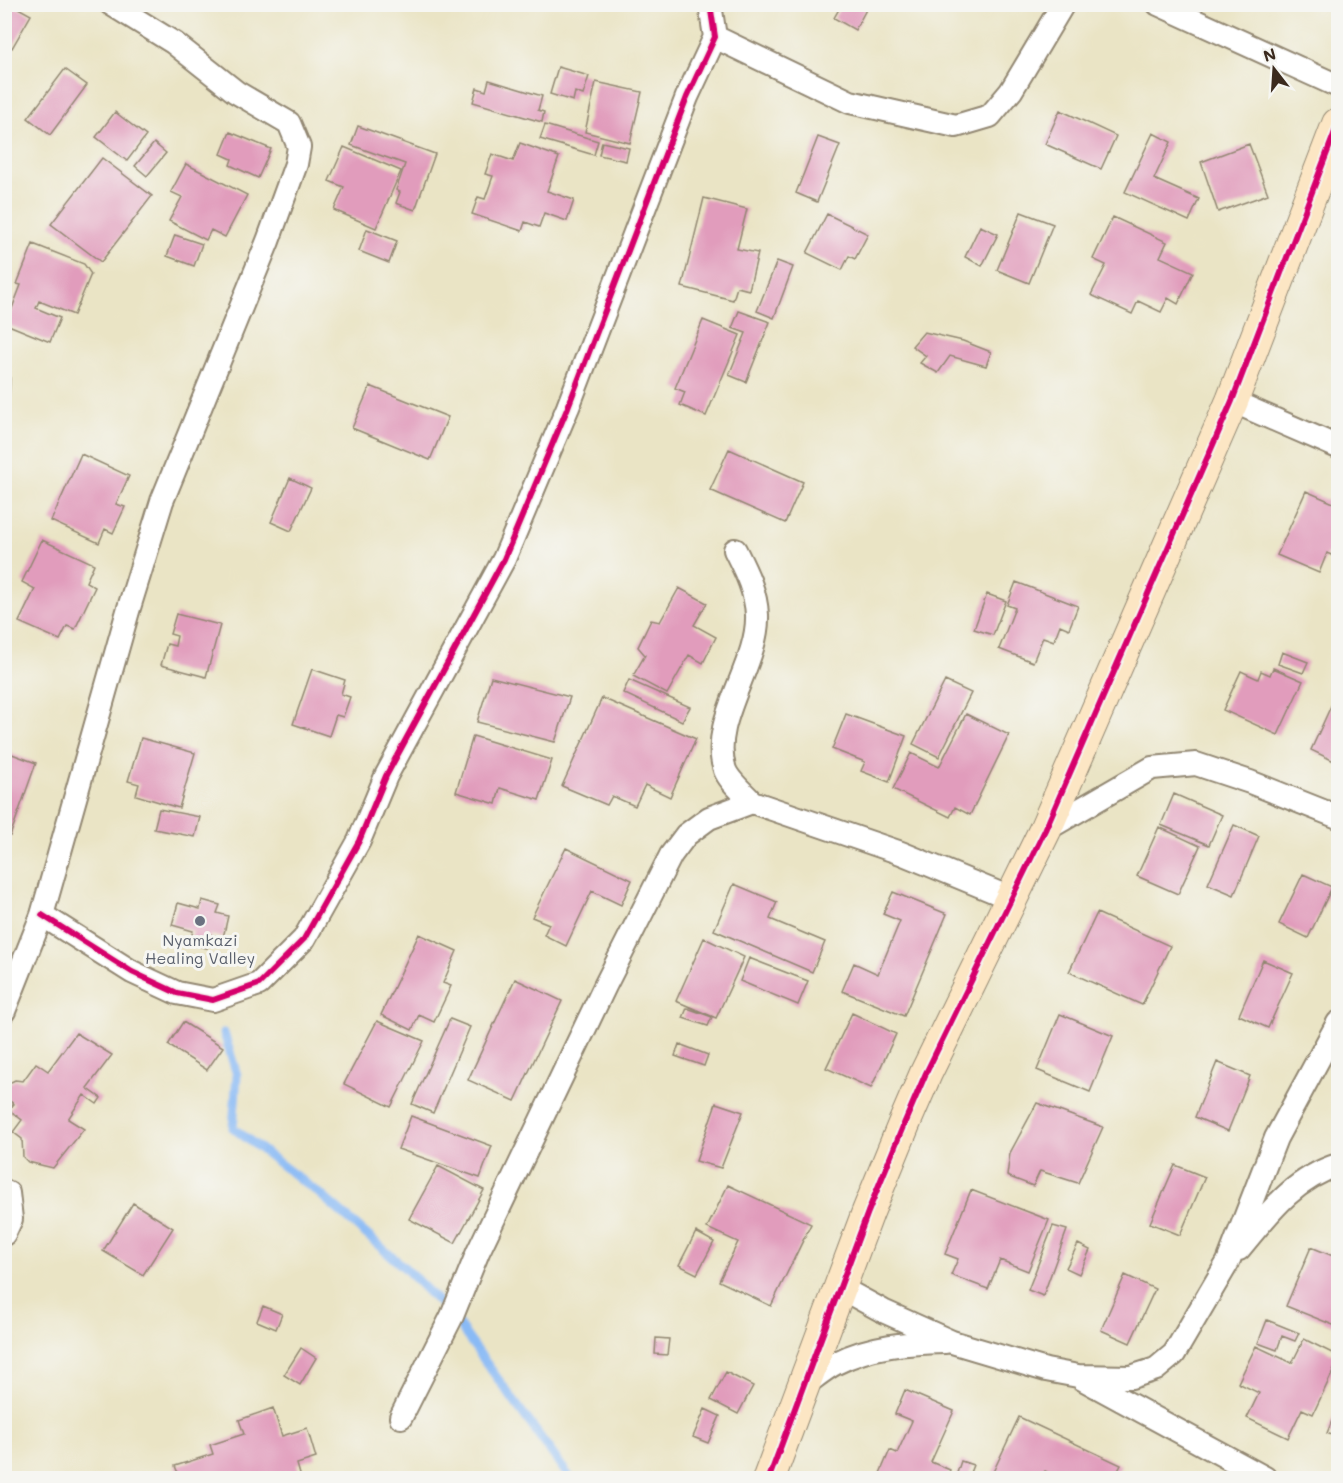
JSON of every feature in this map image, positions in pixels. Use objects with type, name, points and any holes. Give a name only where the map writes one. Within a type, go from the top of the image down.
[{"type":"street","points":[[4,1011],[42,915],[128,611],[162,501],[268,241],[296,164],[299,147],[289,123],[236,92],[174,43],[111,4]]},
{"type":"street","points":[[42,915],[132,972],[177,993],[213,1000],[259,984],[304,939],[359,841],[386,776],[504,559],[568,407],[687,97],[715,37],[710,4]]},
{"type":"street","points":[[715,37],[850,102],[956,126],[990,116],[1011,91],[1063,4]]},
{"type":"street","points":[[1158,4],[1338,86]]},
{"type":"street","points":[[769,1479],[839,1287],[926,1072],[1045,830],[1232,401],[1338,124]]},
{"type":"street","points":[[1232,401],[1338,447]]},
{"type":"street","points":[[735,550],[750,580],[757,615],[753,650],[728,714],[722,744],[725,771],[752,802],[901,853],[1010,898]]},
{"type":"street","points":[[1045,830],[1152,768],[1196,764],[1250,782],[1338,817]]},
{"type":"street","points":[[401,1417],[429,1364],[478,1252],[671,855],[686,835],[709,818],[752,802]]},
{"type":"street","points":[[839,1287],[883,1311],[952,1342],[1012,1361],[1078,1376],[1131,1377],[1156,1369],[1174,1354],[1228,1262],[1276,1138],[1338,1023]]},
{"type":"street","points":[[1228,1262],[1280,1200],[1321,1170],[1338,1165]]},
{"type":"street","points":[[4,1191],[8,1193],[11,1219],[4,1234]]},
{"type":"street","points":[[802,1387],[836,1363],[865,1352],[900,1343],[952,1342]]},
{"type":"street","points":[[1078,1376],[1265,1479]]},
{"type":"building","points":[[4,4],[11,4],[31,15],[12,48],[4,44]]},
{"type":"building","points":[[842,4],[869,4],[855,30],[834,18]]},
{"type":"building","points":[[558,67],[589,76],[583,95],[575,92],[573,101],[550,94]]},
{"type":"building","points":[[65,69],[87,85],[50,135],[28,118]]},
{"type":"building","points":[[489,80],[542,96],[538,110],[544,112],[542,122],[473,102],[477,88],[486,91]]},
{"type":"building","points":[[596,82],[642,92],[630,143],[585,132]]},
{"type":"building","points":[[1060,110],[1116,136],[1101,169],[1045,144]]},
{"type":"building","points":[[115,112],[146,136],[127,161],[96,137]]},
{"type":"building","points":[[545,125],[598,141],[594,155],[540,139]]},
{"type":"building","points":[[358,126],[435,154],[415,210],[396,203],[400,192],[396,190],[405,164],[351,145]]},
{"type":"building","points":[[230,132],[271,149],[258,178],[230,165],[232,159],[221,154]]},
{"type":"building","points":[[1153,133],[1171,142],[1154,179],[1199,199],[1189,221],[1125,192]]},
{"type":"building","points":[[818,137],[840,145],[817,202],[796,193]]},
{"type":"building","points":[[602,142],[629,148],[626,161],[599,155]]},
{"type":"building","points":[[154,143],[166,153],[147,176],[135,166]]},
{"type":"building","points":[[520,143],[559,157],[547,191],[574,200],[567,221],[544,213],[539,227],[525,222],[522,231],[472,214],[478,197],[485,199],[493,176],[485,174],[492,154],[513,161]]},
{"type":"building","points":[[1249,144],[1268,194],[1218,212],[1201,162]]},
{"type":"building","points":[[344,147],[401,171],[376,228],[334,210],[344,187],[329,181]]},
{"type":"building","points":[[102,158],[152,196],[101,262],[51,224]]},
{"type":"building","points":[[186,164],[247,195],[225,237],[211,230],[206,240],[169,221],[182,197],[171,192]]},
{"type":"building","points":[[704,198],[747,209],[737,249],[758,253],[749,290],[737,287],[733,300],[682,287]]},
{"type":"building","points":[[1021,212],[1053,224],[1029,283],[997,270]]},
{"type":"building","points":[[827,214],[868,234],[855,259],[849,256],[842,270],[807,253]]},
{"type":"building","points":[[1113,217],[1167,242],[1160,257],[1193,272],[1178,304],[1168,298],[1161,312],[1138,301],[1132,314],[1091,295],[1106,265],[1093,259]]},
{"type":"building","points":[[980,226],[998,234],[982,266],[965,257]]},
{"type":"building","points":[[367,229],[397,241],[389,263],[359,251]]},
{"type":"building","points":[[175,235],[202,244],[194,266],[167,256]]},
{"type":"building","points":[[33,244],[84,264],[91,274],[74,315],[39,301],[36,308],[60,318],[50,342],[6,324],[21,285],[17,284]]},
{"type":"building","points":[[777,261],[793,267],[774,318],[757,311]]},
{"type":"building","points":[[739,311],[770,322],[746,382],[729,375],[746,333],[732,328]]},
{"type":"building","points":[[703,320],[740,335],[706,416],[680,405],[685,392],[675,388]]},
{"type":"building","points":[[924,332],[963,341],[991,352],[986,366],[950,356],[938,373],[920,363],[926,356],[912,346]]},
{"type":"building","points":[[4,378],[10,378],[9,403],[4,403]]},
{"type":"building","points":[[370,386],[448,417],[430,460],[352,428]]},
{"type":"building","points":[[729,449],[803,482],[785,523],[710,490]]},
{"type":"building","points":[[81,454],[129,476],[116,504],[125,507],[113,533],[105,529],[99,543],[51,521]]},
{"type":"building","points":[[290,478],[311,488],[291,531],[271,522]]},
{"type":"building","points":[[1306,491],[1338,505],[1338,558],[1327,553],[1319,573],[1277,555]]},
{"type":"building","points":[[42,540],[94,564],[86,582],[95,587],[75,629],[67,626],[60,640],[19,622],[35,589],[22,582]]},
{"type":"building","points":[[1016,582],[1078,606],[1069,629],[1060,625],[1054,641],[1043,637],[1033,662],[999,649],[1015,608],[1007,605]]},
{"type":"building","points":[[679,588],[707,603],[694,625],[716,637],[703,663],[689,655],[667,694],[633,676],[645,655],[638,647],[651,620],[660,622]]},
{"type":"building","points":[[987,594],[1006,601],[993,635],[974,629]]},
{"type":"building","points":[[176,614],[220,625],[206,677],[161,665],[167,644],[175,646],[177,636],[170,634]]},
{"type":"building","points":[[1282,652],[1308,662],[1303,673],[1278,664]]},
{"type":"building","points":[[1273,668],[1303,681],[1278,735],[1223,710],[1241,671],[1258,679],[1261,671],[1270,675]]},
{"type":"building","points":[[312,669],[345,680],[341,694],[350,697],[343,717],[336,715],[329,736],[293,724]]},
{"type":"building","points":[[491,677],[570,697],[555,742],[477,722]]},
{"type":"building","points":[[629,680],[690,707],[682,721],[623,693]]},
{"type":"building","points":[[945,681],[971,693],[939,757],[913,744]]},
{"type":"building","points":[[1335,697],[1338,699],[1338,763],[1311,750]]},
{"type":"building","points":[[602,698],[696,739],[670,797],[645,785],[635,806],[612,796],[607,805],[562,786]]},
{"type":"building","points":[[846,714],[906,736],[889,782],[861,771],[865,762],[832,749]]},
{"type":"building","points":[[966,714],[1009,735],[970,815],[955,807],[950,817],[893,789],[911,753],[939,767]]},
{"type":"building","points":[[473,736],[552,760],[539,800],[500,788],[496,804],[456,792]]},
{"type":"building","points":[[141,738],[195,753],[179,808],[136,795],[139,784],[128,781]]},
{"type":"building","points":[[4,751],[36,763],[10,836],[4,834]]},
{"type":"building","points":[[1174,794],[1222,815],[1209,845],[1161,825]]},
{"type":"building","points":[[159,809],[200,817],[195,837],[154,829]]},
{"type":"building","points":[[1234,825],[1259,836],[1234,895],[1208,884]]},
{"type":"building","points":[[1159,827],[1200,846],[1178,894],[1137,876]]},
{"type":"building","points":[[566,848],[632,880],[621,905],[592,891],[566,946],[544,935],[549,924],[532,917]]},
{"type":"building","points":[[1303,874],[1332,887],[1308,938],[1279,924]]},
{"type":"building","points":[[734,884],[777,902],[770,919],[825,942],[812,972],[714,930]]},
{"type":"building","points":[[893,892],[947,914],[904,1016],[842,991],[854,963],[878,974],[900,921],[883,914]]},
{"type":"building","name":"Nyamkazi Healing Valley","points":[[202,900],[220,905],[217,913],[228,916],[223,938],[211,935],[207,948],[189,944],[193,931],[172,925],[178,903],[200,909]]},
{"type":"building","points":[[1097,913],[1170,946],[1142,1005],[1069,972]]},
{"type":"building","points":[[419,934],[457,951],[443,983],[451,986],[434,1022],[419,1015],[412,1030],[381,1015]]},
{"type":"building","points":[[704,938],[744,957],[716,1018],[676,1001]]},
{"type":"building","points":[[749,958],[808,981],[798,1005],[740,981]]},
{"type":"building","points":[[1263,960],[1293,973],[1268,1028],[1239,1015]]},
{"type":"building","points":[[515,979],[562,1001],[515,1101],[468,1080]]},
{"type":"building","points":[[687,1008],[712,1017],[708,1026],[683,1018]]},
{"type":"building","points":[[852,1013],[896,1034],[871,1088],[826,1068]]},
{"type":"building","points":[[1060,1014],[1113,1036],[1090,1092],[1037,1070]]},
{"type":"building","points":[[450,1019],[470,1027],[433,1113],[412,1104]]},
{"type":"building","points":[[377,1021],[424,1041],[391,1107],[344,1084]]},
{"type":"building","points":[[183,1022],[223,1047],[207,1070],[168,1045]]},
{"type":"building","points":[[76,1033],[112,1055],[87,1088],[101,1098],[97,1104],[84,1095],[68,1119],[84,1129],[53,1168],[28,1162],[23,1157],[22,1139],[13,1132],[22,1120],[9,1110],[14,1104],[7,1099],[7,1084],[15,1080],[23,1081],[36,1063],[48,1071]]},
{"type":"building","points":[[679,1044],[708,1055],[704,1066],[675,1056]]},
{"type":"building","points":[[1217,1062],[1250,1076],[1228,1131],[1195,1117]]},
{"type":"building","points":[[716,1103],[743,1112],[721,1168],[696,1161]]},
{"type":"building","points":[[1037,1103],[1103,1127],[1078,1183],[1040,1171],[1033,1186],[1007,1176],[1010,1153]]},
{"type":"building","points":[[411,1116],[492,1146],[480,1178],[398,1149]]},
{"type":"building","points":[[1175,1165],[1205,1177],[1180,1235],[1150,1223]]},
{"type":"building","points":[[438,1166],[484,1190],[455,1243],[409,1219]]},
{"type":"building","points":[[728,1185],[811,1224],[771,1306],[719,1281],[738,1242],[707,1228]]},
{"type":"building","points":[[971,1190],[1049,1220],[1028,1271],[1000,1260],[988,1289],[951,1275],[958,1259],[945,1254]]},
{"type":"building","points":[[133,1203],[173,1228],[143,1275],[103,1251]]},
{"type":"building","points":[[1053,1226],[1067,1230],[1043,1296],[1028,1290]]},
{"type":"building","points":[[696,1232],[714,1242],[697,1274],[679,1265]]},
{"type":"building","points":[[1078,1244],[1090,1250],[1079,1274],[1066,1268]]},
{"type":"building","points":[[1311,1247],[1338,1258],[1338,1327],[1286,1306]]},
{"type":"building","points":[[1125,1275],[1155,1289],[1130,1343],[1101,1330]]},
{"type":"building","points":[[263,1306],[282,1314],[276,1329],[257,1321]]},
{"type":"building","points":[[1267,1320],[1299,1333],[1295,1341],[1282,1336],[1277,1350],[1258,1343]]},
{"type":"building","points":[[656,1338],[669,1339],[667,1355],[655,1354]]},
{"type":"building","points":[[1304,1339],[1338,1356],[1338,1361],[1313,1414],[1302,1409],[1288,1438],[1247,1418],[1259,1393],[1238,1383],[1256,1346],[1292,1363]]},
{"type":"building","points":[[301,1348],[316,1358],[300,1385],[284,1375]]},
{"type":"building","points":[[726,1372],[753,1386],[738,1414],[711,1400]]},
{"type":"building","points":[[905,1390],[954,1411],[931,1462],[950,1470],[947,1478],[878,1478],[890,1450],[897,1453],[912,1421],[895,1414]]},
{"type":"building","points":[[1338,1406],[1338,1438],[1327,1433]]},
{"type":"building","points":[[273,1408],[282,1436],[307,1428],[316,1458],[297,1464],[301,1478],[180,1478],[175,1466],[213,1454],[210,1445],[244,1434],[239,1420]]},
{"type":"building","points":[[705,1409],[720,1416],[708,1443],[693,1437]]},
{"type":"building","points":[[1019,1417],[1121,1465],[1114,1478],[1060,1478],[1045,1471],[1041,1478],[1007,1478],[993,1472]]},
{"type":"building","points":[[961,1461],[973,1465],[968,1478],[956,1476]]},
{"type":"waterway","points":[[224,1033],[237,1075],[233,1128],[321,1195],[406,1269],[452,1316],[570,1478]]},
{"type":"cycle path","points":[[42,915],[132,972],[177,993],[213,1000],[259,984],[304,939],[359,841],[386,776],[504,559],[568,407],[687,97],[715,37],[710,4]]},
{"type":"cycle path","points":[[769,1478],[868,1212],[904,1124],[926,1073],[1045,830],[1232,401],[1338,124]]},
{"type":"place","name":"Nyamkazi Healing Valley","points":[[200,921]]}]
